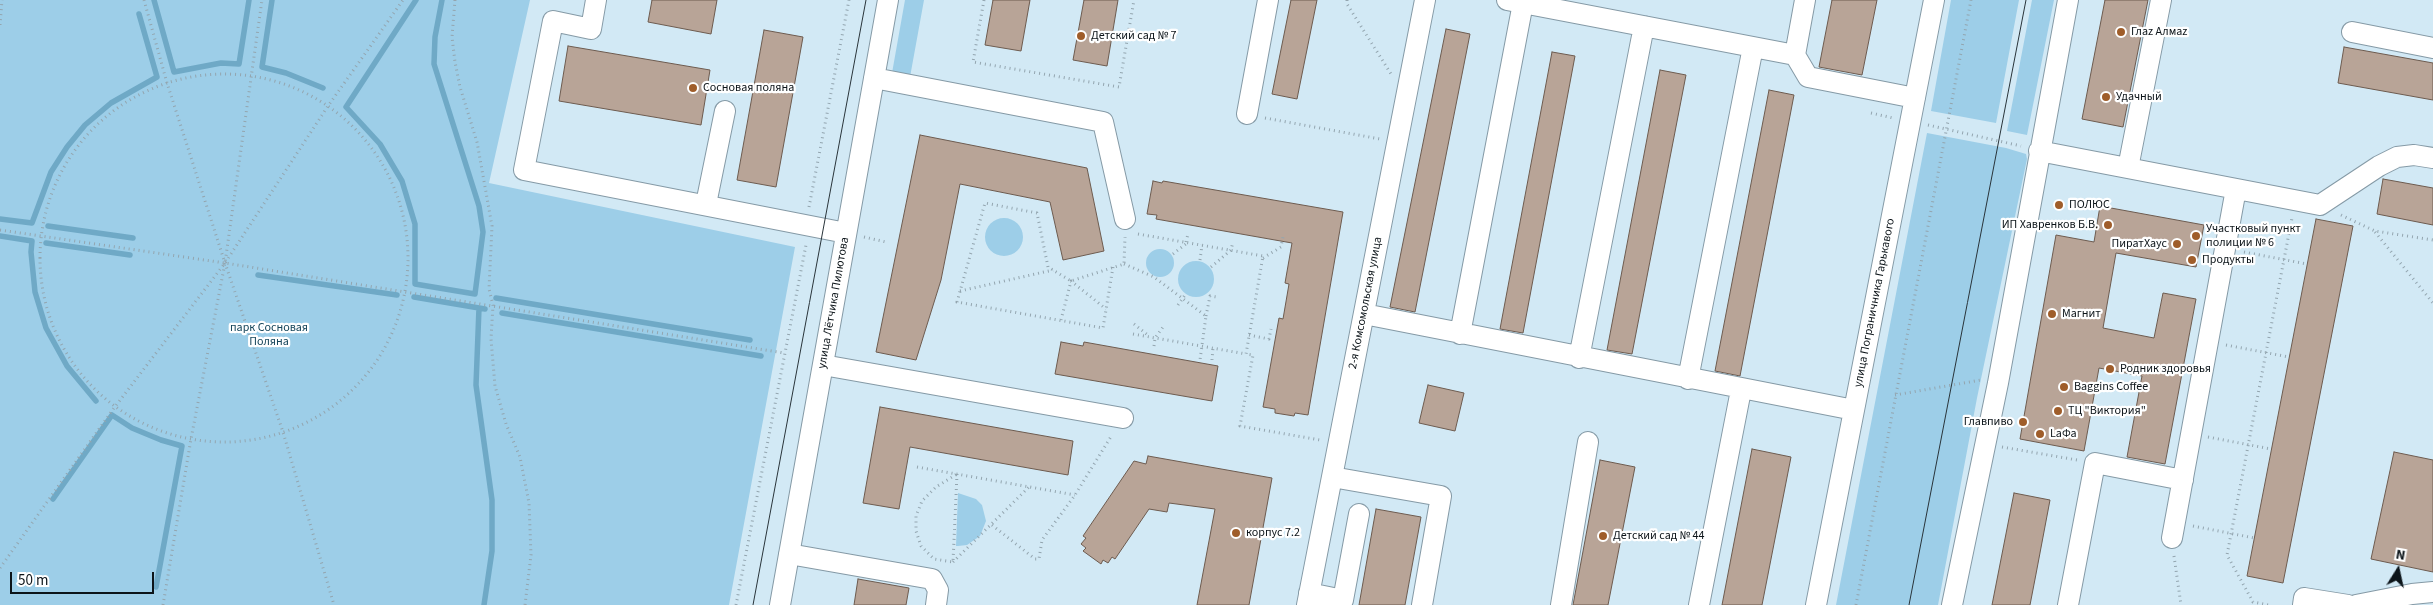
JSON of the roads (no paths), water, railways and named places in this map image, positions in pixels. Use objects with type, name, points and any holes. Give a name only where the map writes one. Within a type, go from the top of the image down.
[{"type":"street","points":[[596,0],[591,29],[553,21],[524,170],[706,204],[808,235],[854,235]]},
{"type":"street","name":"улица Лётчика Пилютова","points":[[780,605],[823,365],[854,235],[874,78],[888,0]]},
{"type":"street","points":[[1247,114],[1268,0]]},
{"type":"street","name":"2-я Комсомольская улица","points":[[1308,599],[1425,0]]},
{"type":"street","points":[[1806,0],[1795,55],[1808,77],[1915,98]]},
{"type":"street","name":"улица Пограничника Гарькавого","points":[[1816,605],[1934,0]]},
{"type":"street","points":[[1952,605],[1998,383],[2039,150],[2068,0]]},
{"type":"street","points":[[2128,168],[2161,0]]},
{"type":"street","points":[[1460,334],[1515,2],[1795,55]]},
{"type":"street","points":[[1579,358],[1644,26]]},
{"type":"street","points":[[2352,32],[2433,48]]},
{"type":"street","points":[[1688,379],[1753,47]]},
{"type":"street","points":[[874,78],[1103,122],[1125,225]]},
{"type":"street","points":[[706,204],[724,111]]},
{"type":"street","points":[[2039,150],[2320,205],[2379,166],[2397,157],[2414,155],[2433,158]]},
{"type":"street","points":[[2173,530],[2236,189]]},
{"type":"street","points":[[1364,314],[1741,390],[1854,410]]},
{"type":"street","points":[[823,365],[1123,418]]},
{"type":"street","points":[[1699,605],[1741,390]]},
{"type":"street","points":[[1561,605],[1588,442]]},
{"type":"street","points":[[2068,605],[2095,464],[2182,480]]},
{"type":"street","points":[[1332,477],[1441,496],[1422,605]]},
{"type":"street","points":[[1308,599],[1343,600],[1359,514]]},
{"type":"street","points":[[789,554],[932,579],[938,590],[936,605]]},
{"type":"street","points":[[2356,605],[2412,594],[2433,592]]},
{"type":"street","points":[[2303,605],[2304,598],[2348,605]]},
{"type":"waterway","points":[[154,0],[174,72],[221,63],[239,64],[249,0]]},
{"type":"waterway","points":[[272,0],[262,67],[286,73],[323,88]]},
{"type":"waterway","points":[[416,0],[346,107],[380,144],[402,181],[415,224],[415,284],[475,294],[483,232],[479,206],[434,64],[435,37],[442,0]]},
{"type":"waterway","points":[[0,219],[32,223],[51,172],[67,147],[85,125],[111,103],[157,77],[139,14]]},
{"type":"waterway","points":[[48,226],[133,238]]},
{"type":"waterway","points":[[0,236],[32,241],[31,252],[35,292],[46,328],[67,366],[96,401]]},
{"type":"waterway","points":[[46,243],[130,255]]},
{"type":"waterway","points":[[258,275],[397,295]]},
{"type":"waterway","points":[[414,297],[485,309]]},
{"type":"waterway","points":[[496,298],[750,340]]},
{"type":"waterway","points":[[479,308],[476,385],[492,500],[492,551],[484,605]]},
{"type":"waterway","points":[[502,313],[761,356]]},
{"type":"waterway","points":[[53,499],[112,415],[132,428],[182,446],[156,587]]},
{"type":"tram line","points":[[753,605],[866,0]]},
{"type":"tram line","points":[[1909,605],[2026,0]]},
{"type":"place","name":"Глаz Алмаz","points":[[2121,32]]},
{"type":"place","name":"Детский сад № 7","points":[[1081,36]]},
{"type":"place","name":"Сосновая поляна","points":[[693,88]]},
{"type":"place","name":"Удачный","points":[[2106,97]]},
{"type":"place","name":"ПОЛЮС","points":[[2059,205]]},
{"type":"place","name":"ИП Хавренков Б.В.","points":[[2108,225]]},
{"type":"place","name":"Участковый пункт полиции № 6","points":[[2196,236]]},
{"type":"place","name":"ПиратХаус","points":[[2177,244]]},
{"type":"place","name":"Продукты","points":[[2192,260]]},
{"type":"place","name":"Магнит","points":[[2052,314]]},
{"type":"place","name":"Родник здоровья","points":[[2110,369]]},
{"type":"place","name":"Baggins Coffee","points":[[2064,387]]},
{"type":"place","name":"ТЦ \"Виктория\"","points":[[2058,411]]},
{"type":"place","name":"Главпиво","points":[[2023,422]]},
{"type":"place","name":"LaФа","points":[[2040,434]]},
{"type":"place","name":"корпус 7.2","points":[[1236,533]]},
{"type":"place","name":"Детский сад № 44","points":[[1603,536]]},
{"type":"park label","name":"парк Сосновая Поляна","points":[[269,335]]}]
